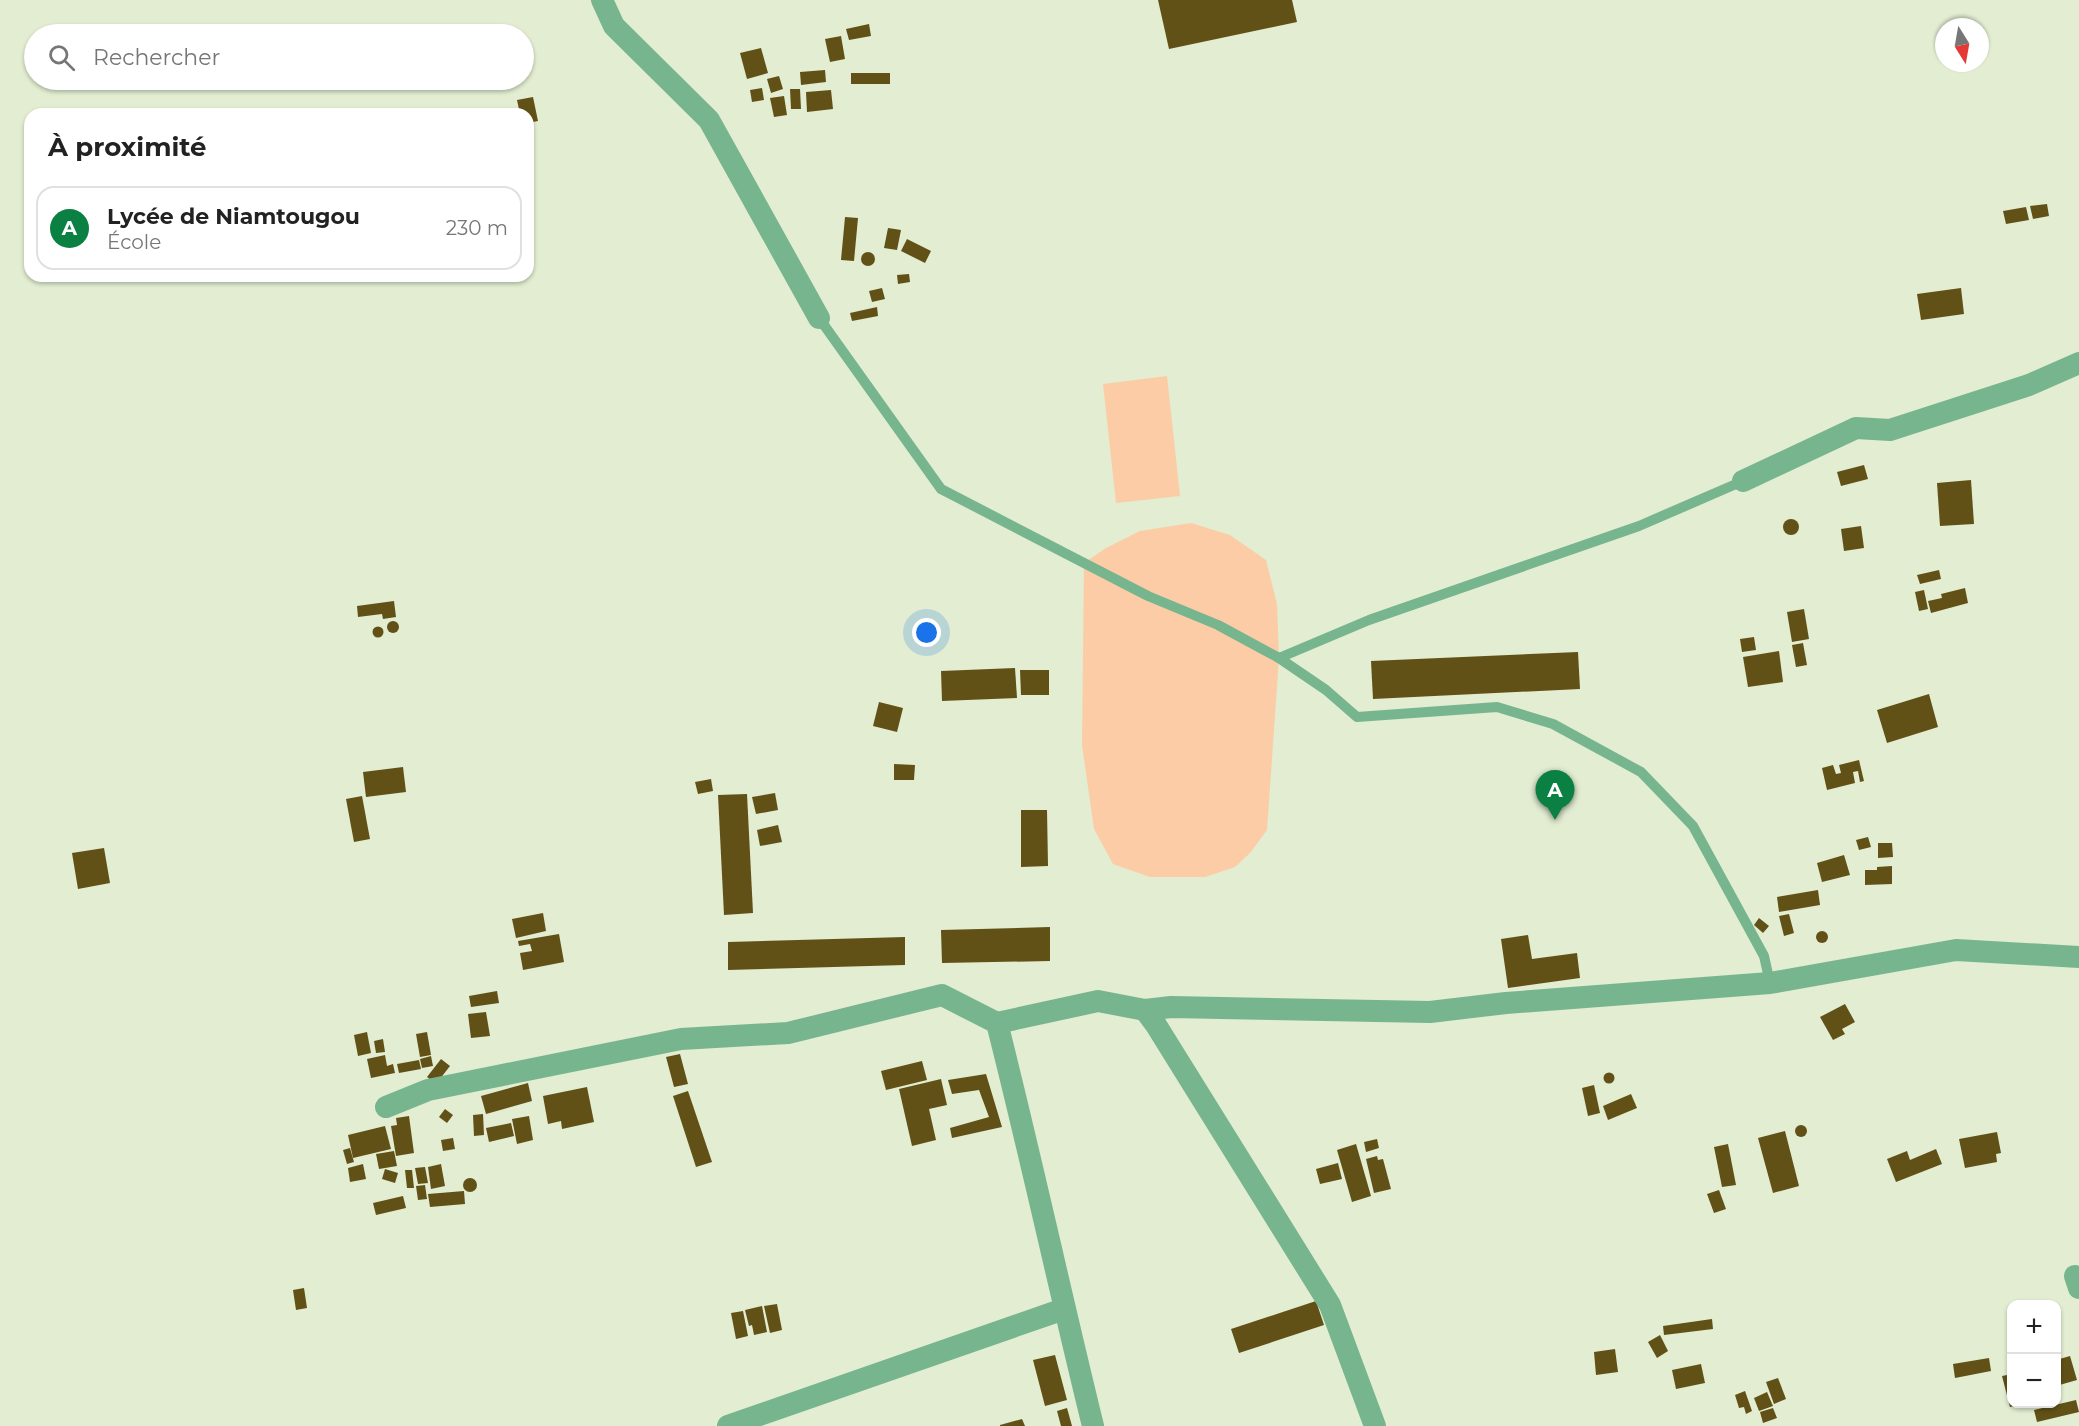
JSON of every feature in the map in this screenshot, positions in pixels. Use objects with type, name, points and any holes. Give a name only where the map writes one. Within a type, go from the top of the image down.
[{"type":"street","points":[[602,0],[614,26],[708,120],[819,318]]},
{"type":"street","points":[[1743,481],[1856,428],[1890,430],[2029,385],[2079,363]]},
{"type":"street","points":[[386,1107],[428,1090],[681,1040],[788,1034],[942,995],[997,1023],[1098,1001],[1144,1010],[1171,1007],[1430,1012],[1506,1003],[1770,983],[1956,950],[2079,957]]},
{"type":"street","points":[[1144,1010],[1156,1025],[1330,1305],[1375,1426]]},
{"type":"street","points":[[997,1023],[1028,1145],[1064,1309],[1093,1426]]},
{"type":"street","points":[[728,1426],[1064,1309]]},
{"type":"lane","points":[[819,318],[940,489],[1148,596],[1218,625],[1279,658],[1326,690],[1357,717],[1497,707],[1553,724],[1641,772],[1693,826],[1764,956],[1770,983]]},
{"type":"lane","points":[[1279,658],[1369,620],[1639,526],[1743,481]]},
{"type":"shaded area","points":[[1167,376],[1180,496],[1116,503],[1103,384]]},
{"type":"shaded area","points":[[1191,523],[1230,535],[1266,560],[1277,604],[1279,658],[1267,830],[1250,853],[1235,867],[1205,877],[1150,877],[1113,864],[1094,829],[1082,745],[1084,563],[1106,548],[1140,531]]},
{"type":"building","points":[[1158,0],[1292,0],[1297,22],[1169,49]]},
{"type":"building","points":[[869,24],[871,36],[849,40],[846,29]]},
{"type":"building","points":[[841,36],[845,59],[830,62],[825,39]]},
{"type":"building","points":[[761,48],[768,73],[747,79],[740,53]]},
{"type":"building","points":[[825,70],[826,82],[801,85],[800,72]]},
{"type":"building","points":[[851,73],[890,73],[890,84],[851,84]]},
{"type":"building","points":[[779,76],[783,89],[771,93],[767,79]]},
{"type":"building","points":[[762,88],[764,100],[752,102],[750,90]]},
{"type":"building","points":[[790,89],[800,89],[801,109],[791,109]]},
{"type":"building","points":[[831,90],[833,109],[807,112],[806,92]]},
{"type":"building","points":[[784,96],[787,115],[774,117],[770,98]]},
{"type":"building","points":[[533,97],[538,121],[534,122],[534,108],[519,108],[517,100]]},
{"type":"building","points":[[2047,204],[2049,216],[2033,219],[2030,206]]},
{"type":"building","points":[[2026,207],[2029,220],[2006,224],[2003,211]]},
{"type":"building","points":[[845,217],[858,218],[854,261],[841,260]]},
{"type":"building","points":[[888,228],[901,230],[897,250],[884,248]]},
{"type":"building","points":[[907,239],[931,251],[925,263],[901,251]]},
{"type":"building","points":[[868,252],[873,254],[875,259],[873,264],[868,266],[863,264],[861,259],[863,254]]},
{"type":"building","points":[[909,274],[910,282],[898,284],[897,275]]},
{"type":"building","points":[[882,288],[885,299],[872,302],[869,291]]},
{"type":"building","points":[[1961,288],[1964,314],[1921,320],[1917,294]]},
{"type":"building","points":[[877,307],[878,316],[852,321],[850,313]]},
{"type":"building","points":[[1864,465],[1868,479],[1841,486],[1837,472]]},
{"type":"building","points":[[1971,480],[1974,524],[1940,526],[1937,483]]},
{"type":"building","points":[[1788,519],[1794,519],[1799,527],[1797,533],[1788,535],[1783,530],[1783,524]]},
{"type":"building","points":[[1861,526],[1864,548],[1844,551],[1841,529]]},
{"type":"building","points":[[1939,570],[1941,579],[1920,584],[1917,575]]},
{"type":"building","points":[[1965,588],[1968,603],[1931,613],[1928,601],[1942,598],[1941,594]]},
{"type":"building","points":[[1924,590],[1928,609],[1919,611],[1915,592]]},
{"type":"building","points":[[394,601],[396,617],[383,619],[382,614],[358,617],[357,606]]},
{"type":"building","points":[[1804,609],[1809,639],[1792,642],[1787,612]]},
{"type":"building","points":[[395,621],[398,622],[398,632],[391,633],[388,632],[387,625],[388,622]]},
{"type":"building","points":[[378,627],[382,628],[382,636],[378,637],[374,636],[373,632],[374,628]]},
{"type":"building","points":[[1754,637],[1756,650],[1742,652],[1740,639]]},
{"type":"building","points":[[1803,643],[1807,665],[1796,667],[1792,645]]},
{"type":"building","points":[[1779,651],[1783,682],[1748,687],[1743,657]]},
{"type":"building","points":[[1578,652],[1580,689],[1373,699],[1371,661]]},
{"type":"building","points":[[1015,668],[1017,698],[942,701],[941,671]]},
{"type":"building","points":[[1020,670],[1049,670],[1049,695],[1021,695]]},
{"type":"building","points":[[1929,694],[1938,727],[1887,743],[1877,710]]},
{"type":"building","points":[[879,702],[903,708],[897,732],[873,726]]},
{"type":"building","points":[[1859,760],[1864,781],[1860,782],[1858,771],[1853,772],[1855,783],[1827,790],[1822,768],[1833,765],[1836,774],[1841,773],[1839,765]]},
{"type":"building","points":[[894,764],[915,765],[914,780],[894,780]]},
{"type":"building","points":[[403,767],[406,792],[366,797],[363,772]]},
{"type":"building","points":[[711,779],[713,791],[698,794],[695,782]]},
{"type":"building","points":[[775,793],[778,810],[756,814],[752,797]]},
{"type":"building","points":[[747,794],[753,913],[724,915],[718,795]]},
{"type":"building","points":[[362,796],[370,839],[354,842],[346,799]]},
{"type":"building","points":[[1021,810],[1047,810],[1048,866],[1021,867]]},
{"type":"building","points":[[778,825],[782,842],[760,846],[757,830]]},
{"type":"building","points":[[1868,837],[1871,847],[1859,850],[1856,840]]},
{"type":"building","points":[[1878,843],[1892,843],[1893,857],[1878,858]]},
{"type":"building","points":[[104,848],[110,883],[78,889],[72,853]]},
{"type":"building","points":[[1844,855],[1850,875],[1822,882],[1817,863]]},
{"type":"building","points":[[1892,866],[1892,884],[1865,885],[1865,870]]},
{"type":"building","points":[[1818,890],[1820,905],[1779,912],[1777,897]]},
{"type":"building","points":[[543,913],[546,931],[516,938],[512,919]]},
{"type":"building","points":[[1789,914],[1794,933],[1784,936],[1779,916]]},
{"type":"building","points":[[1759,918],[1769,926],[1763,933],[1754,925]]},
{"type":"building","points":[[1050,927],[1050,961],[942,963],[941,930]]},
{"type":"building","points":[[1824,931],[1828,937],[1824,943],[1820,943],[1816,935]]},
{"type":"building","points":[[559,934],[564,962],[523,970],[520,953],[532,951],[530,944],[519,946],[518,941]]},
{"type":"building","points":[[1528,935],[1532,959],[1577,953],[1580,978],[1508,988],[1501,939]]},
{"type":"building","points":[[905,937],[905,965],[728,970],[728,942]]},
{"type":"building","points":[[497,991],[499,1003],[471,1007],[469,996]]},
{"type":"building","points":[[1845,1004],[1855,1022],[1842,1029],[1845,1034],[1833,1040],[1820,1017]]},
{"type":"building","points":[[486,1012],[490,1036],[471,1038],[468,1014]]},
{"type":"building","points":[[367,1032],[371,1053],[358,1056],[354,1035]]},
{"type":"building","points":[[427,1032],[431,1055],[420,1057],[416,1034]]},
{"type":"building","points":[[383,1039],[385,1052],[376,1053],[374,1041]]},
{"type":"building","points":[[680,1054],[688,1084],[674,1087],[666,1057]]},
{"type":"building","points":[[385,1055],[387,1066],[393,1064],[395,1073],[371,1078],[367,1059]]},
{"type":"building","points":[[431,1056],[433,1066],[422,1068],[420,1059]]},
{"type":"building","points":[[441,1059],[450,1066],[436,1084],[427,1077]]},
{"type":"building","points":[[419,1060],[421,1069],[399,1073],[397,1064]]},
{"type":"building","points":[[922,1061],[927,1080],[886,1090],[881,1071]]},
{"type":"building","points":[[1609,1072],[1615,1078],[1609,1084],[1603,1078]]},
{"type":"building","points":[[986,1074],[1002,1127],[952,1138],[950,1128],[989,1117],[979,1090],[952,1094],[948,1080]]},
{"type":"building","points":[[941,1079],[947,1105],[929,1109],[936,1140],[912,1146],[899,1089]]},
{"type":"building","points":[[528,1083],[532,1101],[486,1114],[481,1096]]},
{"type":"building","points":[[1594,1085],[1600,1113],[1588,1116],[1582,1088]]},
{"type":"building","points":[[587,1087],[594,1122],[562,1129],[561,1121],[548,1124],[543,1096]]},
{"type":"building","points":[[688,1091],[712,1162],[696,1167],[673,1096]]},
{"type":"building","points":[[1631,1094],[1637,1108],[1608,1120],[1603,1106]]},
{"type":"building","points":[[445,1109],[453,1115],[447,1123],[439,1117]]},
{"type":"building","points":[[483,1114],[484,1135],[474,1136],[473,1115]]},
{"type":"building","points":[[409,1116],[414,1153],[396,1156],[391,1126],[397,1125],[396,1118]]},
{"type":"building","points":[[529,1116],[533,1140],[517,1144],[512,1119]]},
{"type":"building","points":[[511,1123],[514,1136],[489,1142],[486,1128]]},
{"type":"building","points":[[1803,1125],[1806,1126],[1806,1136],[1799,1137],[1796,1136],[1795,1129],[1796,1126]]},
{"type":"building","points":[[385,1126],[391,1149],[353,1158],[348,1135]]},
{"type":"building","points":[[1785,1131],[1799,1186],[1773,1193],[1758,1138]]},
{"type":"building","points":[[1997,1132],[2001,1153],[1996,1154],[1997,1162],[1965,1168],[1959,1139]]},
{"type":"building","points":[[453,1138],[455,1149],[443,1151],[441,1140]]},
{"type":"building","points":[[1377,1139],[1379,1148],[1366,1152],[1364,1142]]},
{"type":"building","points":[[1356,1144],[1371,1196],[1352,1202],[1337,1150]]},
{"type":"building","points":[[1728,1144],[1736,1185],[1722,1187],[1714,1147]]},
{"type":"building","points":[[350,1148],[354,1162],[347,1164],[343,1150]]},
{"type":"building","points":[[1936,1149],[1942,1164],[1896,1182],[1887,1159],[1907,1151],[1910,1160]]},
{"type":"building","points":[[394,1151],[397,1166],[379,1169],[376,1154]]},
{"type":"building","points":[[1377,1156],[1378,1160],[1383,1159],[1391,1189],[1374,1193],[1366,1159]]},
{"type":"building","points":[[1338,1163],[1342,1179],[1320,1184],[1316,1169]]},
{"type":"building","points":[[363,1164],[366,1179],[350,1182],[348,1168]]},
{"type":"building","points":[[441,1164],[445,1186],[431,1189],[428,1167]]},
{"type":"building","points":[[425,1167],[428,1183],[418,1184],[415,1168]]},
{"type":"building","points":[[385,1169],[398,1173],[395,1183],[382,1179]]},
{"type":"building","points":[[405,1170],[412,1170],[414,1188],[407,1188]]},
{"type":"building","points":[[467,1178],[473,1178],[477,1185],[473,1192],[467,1192],[463,1188],[463,1182]]},
{"type":"building","points":[[425,1185],[427,1199],[418,1200],[416,1186]]},
{"type":"building","points":[[1719,1190],[1726,1209],[1714,1213],[1707,1194]]},
{"type":"building","points":[[464,1191],[465,1204],[430,1207],[428,1194]]},
{"type":"building","points":[[403,1196],[406,1208],[376,1215],[373,1203]]},
{"type":"building","points":[[304,1288],[307,1308],[296,1310],[293,1290]]},
{"type":"building","points":[[1316,1301],[1324,1325],[1239,1353],[1231,1329]]},
{"type":"building","points":[[777,1304],[782,1330],[770,1333],[764,1306]]},
{"type":"building","points":[[762,1306],[767,1332],[754,1335],[745,1310]]},
{"type":"building","points":[[743,1311],[748,1336],[736,1339],[731,1313]]},
{"type":"building","points":[[1712,1319],[1713,1329],[1664,1335],[1663,1326]]},
{"type":"building","points":[[1660,1335],[1668,1351],[1657,1358],[1648,1342]]},
{"type":"building","points":[[1615,1349],[1618,1372],[1596,1375],[1594,1352]]},
{"type":"building","points":[[1055,1355],[1067,1400],[1045,1406],[1033,1360]]},
{"type":"building","points":[[2070,1356],[2077,1380],[2061,1385],[2061,1359]]},
{"type":"building","points":[[1989,1358],[1991,1371],[1955,1378],[1953,1364]]},
{"type":"building","points":[[1701,1364],[1705,1383],[1676,1389],[1672,1370]]},
{"type":"building","points":[[2007,1375],[2007,1395],[2002,1376]]},
{"type":"building","points":[[1778,1378],[1786,1399],[1774,1404],[1766,1382]]},
{"type":"building","points":[[1745,1391],[1752,1411],[1746,1414],[1744,1407],[1739,1408],[1735,1395]]},
{"type":"building","points":[[1767,1392],[1773,1406],[1759,1411],[1754,1398]]},
{"type":"building","points":[[2076,1400],[2079,1412],[2037,1422],[2034,1410],[2061,1408],[2061,1404]]},
{"type":"building","points":[[1067,1408],[1072,1426],[1061,1426],[1057,1411]]},
{"type":"building","points":[[1773,1408],[1777,1418],[1763,1423],[1760,1412]]},
{"type":"building","points":[[1022,1419],[1025,1426],[1000,1426],[1000,1425]]},
{"type":"place","name":"Lycée de Niamtougou","points":[[1555,820]]}]
